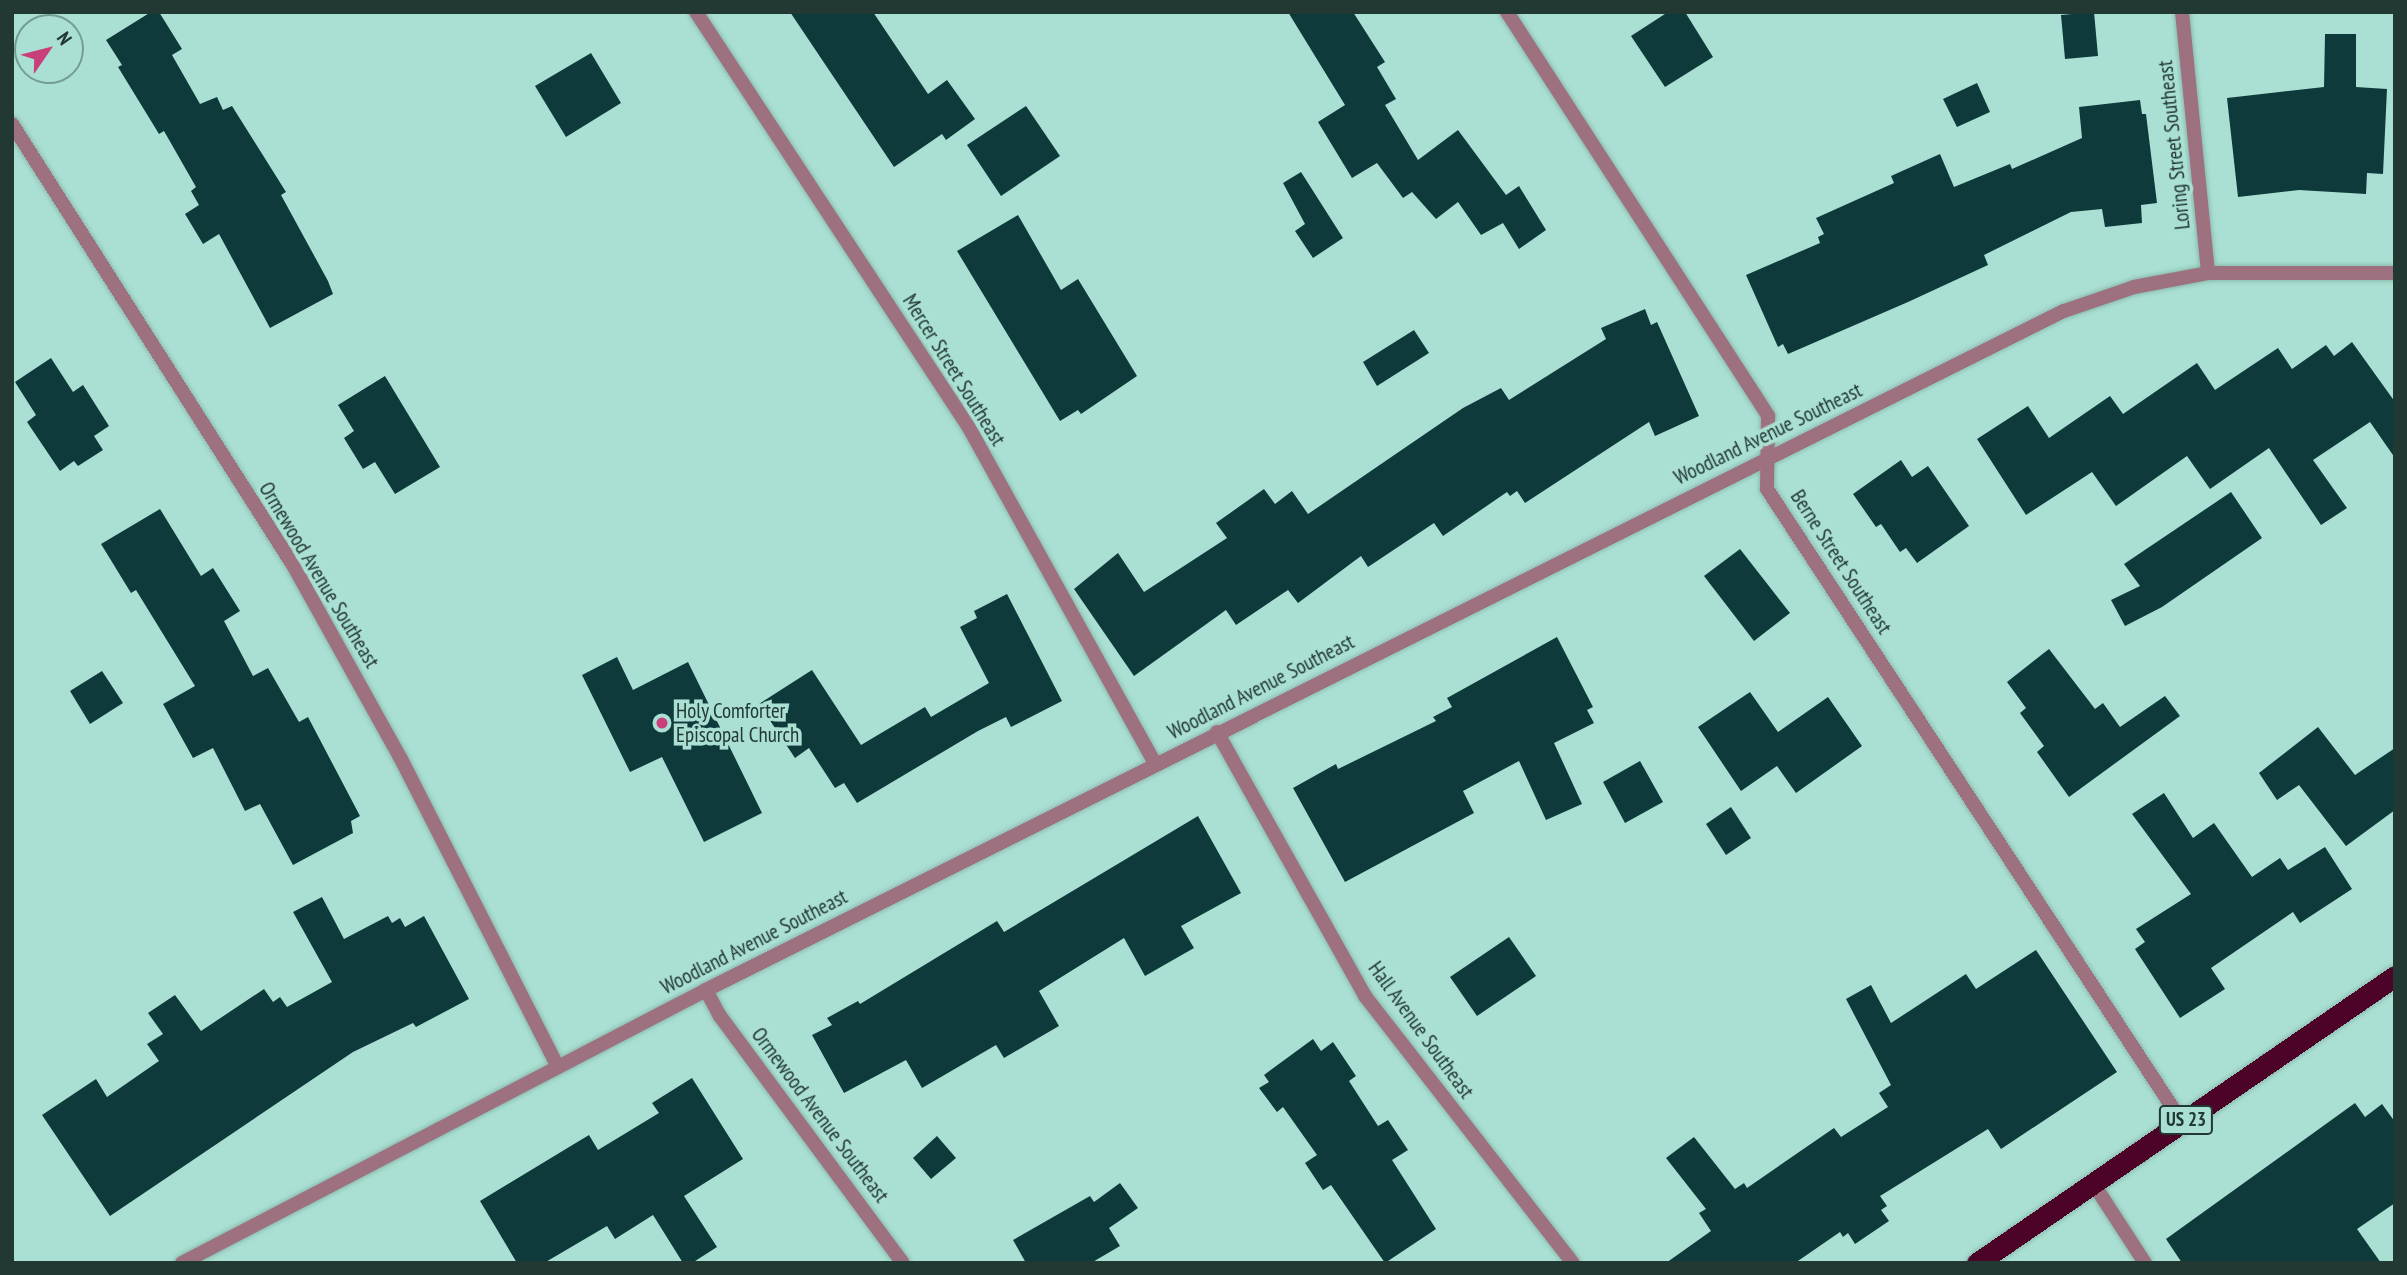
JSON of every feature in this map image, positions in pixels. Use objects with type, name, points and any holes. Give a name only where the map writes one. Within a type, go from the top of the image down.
[{"type":"highway","name":"US 23","points":[[1977,1263],[2395,976]]},
{"type":"street","name":"Mercer Street Southeast","points":[[696,12],[968,426],[1155,764]]},
{"type":"street","name":"Berne Street Southeast","points":[[1507,12],[1768,416],[1770,456],[1767,489],[2182,1122]]},
{"type":"street","name":"Loring Street Southeast","points":[[2182,12],[2208,273]]},
{"type":"street","name":"Ormewood Avenue Southeast","points":[[12,124],[293,565],[401,759],[557,1065]]},
{"type":"street","name":"Woodland Avenue Southeast","points":[[182,1263],[706,989],[2064,311],[2134,287],[2208,273],[2395,273]]},
{"type":"street","name":"Hall Avenue Southeast","points":[[1217,732],[1365,996],[1573,1263]]},
{"type":"street","name":"Ormewood Avenue Southeast","points":[[706,989],[720,1016],[903,1263]]},
{"type":"street","points":[[2093,1183],[2145,1263]]},
{"type":"building","points":[[151,12],[159,12],[182,49],[172,55],[200,104],[217,97],[223,110],[232,106],[286,192],[281,195],[333,294],[270,328],[219,234],[203,244],[185,214],[199,205],[191,191],[196,187],[164,131],[159,134],[118,67],[122,65],[106,40]]},
{"type":"building","points":[[790,12],[873,12],[928,94],[947,80],[975,119],[946,140],[942,134],[894,167]]},
{"type":"building","points":[[1288,12],[1353,12],[1385,62],[1377,67],[1396,99],[1385,105],[1418,160],[1458,130],[1506,195],[1519,186],[1546,230],[1519,249],[1503,223],[1481,235],[1458,202],[1436,219],[1412,192],[1403,198],[1377,163],[1352,178],[1318,122],[1345,105]]},
{"type":"building","points":[[1668,12],[1685,12],[1713,57],[1665,87],[1631,36]]},
{"type":"building","points":[[2094,12],[2098,56],[2065,59],[2061,15]]},
{"type":"building","points":[[2325,34],[2356,34],[2356,87],[2387,89],[2383,174],[2367,173],[2366,194],[2299,190],[2238,197],[2227,98],[2324,87]]},
{"type":"building","points":[[591,53],[621,103],[566,137],[535,86]]},
{"type":"building","points":[[1977,83],[1990,112],[1957,127],[1943,99]]},
{"type":"building","points":[[2140,100],[2142,114],[2146,114],[2157,203],[2141,205],[2142,223],[2105,227],[2102,209],[2071,212],[1984,255],[1988,265],[1908,302],[1788,354],[1783,344],[1778,347],[1746,275],[1820,243],[1818,237],[1824,234],[1816,218],[1894,183],[1891,176],[1940,154],[1954,187],[2010,164],[2012,169],[2082,138],[2079,107]]},
{"type":"building","points":[[1026,106],[1060,156],[1001,196],[967,145]]},
{"type":"building","points":[[1301,172],[1343,238],[1313,258],[1295,231],[1305,224],[1283,183]]},
{"type":"building","points":[[1018,215],[1061,290],[1078,279],[1137,376],[1081,414],[1078,410],[1060,421],[957,251]]},
{"type":"building","points":[[1645,309],[1651,325],[1657,322],[1699,416],[1655,436],[1649,422],[1525,503],[1517,491],[1510,496],[1507,492],[1443,536],[1434,523],[1368,567],[1361,556],[1298,603],[1288,590],[1236,625],[1226,610],[1134,676],[1074,589],[1118,553],[1144,592],[1227,538],[1216,523],[1264,489],[1275,504],[1292,491],[1308,514],[1463,408],[1501,388],[1509,400],[1606,339],[1601,328]]},
{"type":"building","points":[[1414,330],[1429,353],[1377,386],[1363,362]]},
{"type":"building","points":[[2352,342],[2395,402],[2395,458],[2370,422],[2313,460],[2347,508],[2321,525],[2269,448],[2210,489],[2187,456],[2116,506],[2092,472],[2026,515],[1977,439],[2028,406],[2049,438],[2110,396],[2123,414],[2197,363],[2215,390],[2278,348],[2292,369],[2326,345],[2334,356]]},
{"type":"building","points":[[51,358],[73,392],[83,385],[109,426],[94,436],[103,450],[78,466],[74,461],[60,471],[27,422],[36,415],[15,382]]},
{"type":"building","points":[[385,376],[440,467],[395,494],[375,462],[363,469],[344,438],[354,431],[338,405]]},
{"type":"building","points":[[1901,460],[1912,477],[1928,466],[1969,526],[1917,563],[1906,548],[1900,552],[1881,524],[1876,527],[1853,494]]},
{"type":"building","points":[[2231,492],[2262,538],[2162,607],[2125,626],[2111,600],[2140,586],[2124,564]]},
{"type":"building","points":[[160,509],[201,576],[213,568],[240,611],[224,621],[253,676],[268,668],[299,722],[308,717],[360,816],[351,821],[353,833],[293,865],[260,804],[245,811],[213,748],[193,758],[163,704],[195,686],[136,590],[131,593],[101,544]]},
{"type":"building","points":[[1740,549],[1790,613],[1754,641],[1704,576]]},
{"type":"building","points":[[1007,594],[1062,701],[1011,727],[1006,717],[857,803],[844,783],[835,788],[809,748],[795,758],[759,704],[812,670],[861,745],[925,707],[931,717],[989,683],[960,627],[977,618],[974,611]]},
{"type":"building","points":[[1557,637],[1593,707],[1587,710],[1594,723],[1554,743],[1582,804],[1546,820],[1519,761],[1463,791],[1474,813],[1345,882],[1293,788],[1336,764],[1338,769],[1436,721],[1433,717],[1452,707],[1447,698]]},
{"type":"building","points":[[2049,649],[2095,709],[2103,703],[2120,727],[2165,696],[2180,716],[2069,797],[2037,752],[2044,746],[2020,713],[2026,708],[2007,682]]},
{"type":"building","name":"Holy Comforter Episcopal Church","points":[[617,657],[633,690],[688,662],[762,813],[704,842],[662,757],[630,772],[582,675]]},
{"type":"building","points":[[102,671],[123,703],[90,724],[70,691]]},
{"type":"building","points":[[1750,692],[1778,732],[1828,697],[1862,746],[1796,793],[1777,766],[1741,791],[1698,727]]},
{"type":"building","points":[[2318,727],[2355,775],[2395,748],[2395,810],[2346,846],[2299,785],[2277,800],[2259,773]]},
{"type":"building","points":[[1640,761],[1663,802],[1625,823],[1603,782]]},
{"type":"building","points":[[2164,793],[2193,838],[2214,823],[2252,877],[2280,858],[2288,870],[2325,847],[2352,889],[2300,923],[2293,912],[2211,968],[2225,989],[2180,1018],[2135,949],[2145,942],[2136,929],[2191,894],[2132,814]]},
{"type":"building","points":[[1731,807],[1751,838],[1726,855],[1706,824]]},
{"type":"building","points":[[1198,816],[1241,893],[1181,926],[1194,948],[1145,976],[1124,938],[1039,991],[1059,1026],[1004,1058],[996,1045],[922,1088],[906,1060],[844,1093],[812,1035],[832,1025],[827,1018],[858,1001],[860,1004],[997,921],[1004,932]]},
{"type":"building","points":[[322,897],[344,939],[388,916],[392,923],[400,918],[405,927],[424,916],[469,999],[416,1027],[413,1023],[353,1052],[110,1216],[42,1115],[96,1079],[107,1097],[159,1061],[147,1044],[163,1034],[148,1013],[175,995],[201,1031],[264,989],[273,1002],[280,997],[287,1007],[332,982],[293,912]]},
{"type":"building","points":[[1509,937],[1536,976],[1477,1016],[1450,977]]},
{"type":"building","points":[[2036,950],[2117,1072],[2001,1149],[1988,1129],[1880,1196],[1887,1206],[1881,1210],[1889,1221],[1855,1244],[1848,1233],[1843,1237],[1840,1232],[1795,1263],[1666,1263],[1711,1231],[1699,1213],[1706,1209],[1666,1158],[1694,1137],[1735,1189],[1744,1183],[1747,1188],[1834,1128],[1841,1137],[1888,1107],[1879,1093],[1891,1085],[1846,999],[1871,985],[1891,1023],[1966,974],[1976,989]]},
{"type":"building","points":[[1313,1039],[1321,1051],[1333,1042],[1356,1076],[1349,1081],[1378,1126],[1388,1120],[1408,1150],[1392,1160],[1436,1229],[1385,1263],[1331,1185],[1323,1190],[1305,1163],[1317,1155],[1283,1107],[1277,1112],[1259,1088],[1269,1082],[1264,1075]]},
{"type":"building","points":[[692,1078],[743,1159],[684,1196],[717,1247],[692,1263],[683,1263],[653,1215],[615,1239],[607,1226],[544,1263],[517,1263],[480,1201],[589,1135],[598,1150],[659,1113],[652,1103]]},
{"type":"building","points":[[2355,1103],[2365,1117],[2382,1104],[2395,1122],[2395,1203],[2357,1229],[2381,1263],[2182,1263],[2166,1239]]},
{"type":"building","points":[[937,1136],[956,1158],[931,1179],[913,1158]]},
{"type":"building","points":[[1120,1183],[1138,1208],[1109,1228],[1120,1246],[1091,1263],[1026,1263],[1013,1240],[1090,1196],[1094,1202]]},
{"type":"place","name":"Holy Comforter Episcopal Church","points":[[662,723]]}]
